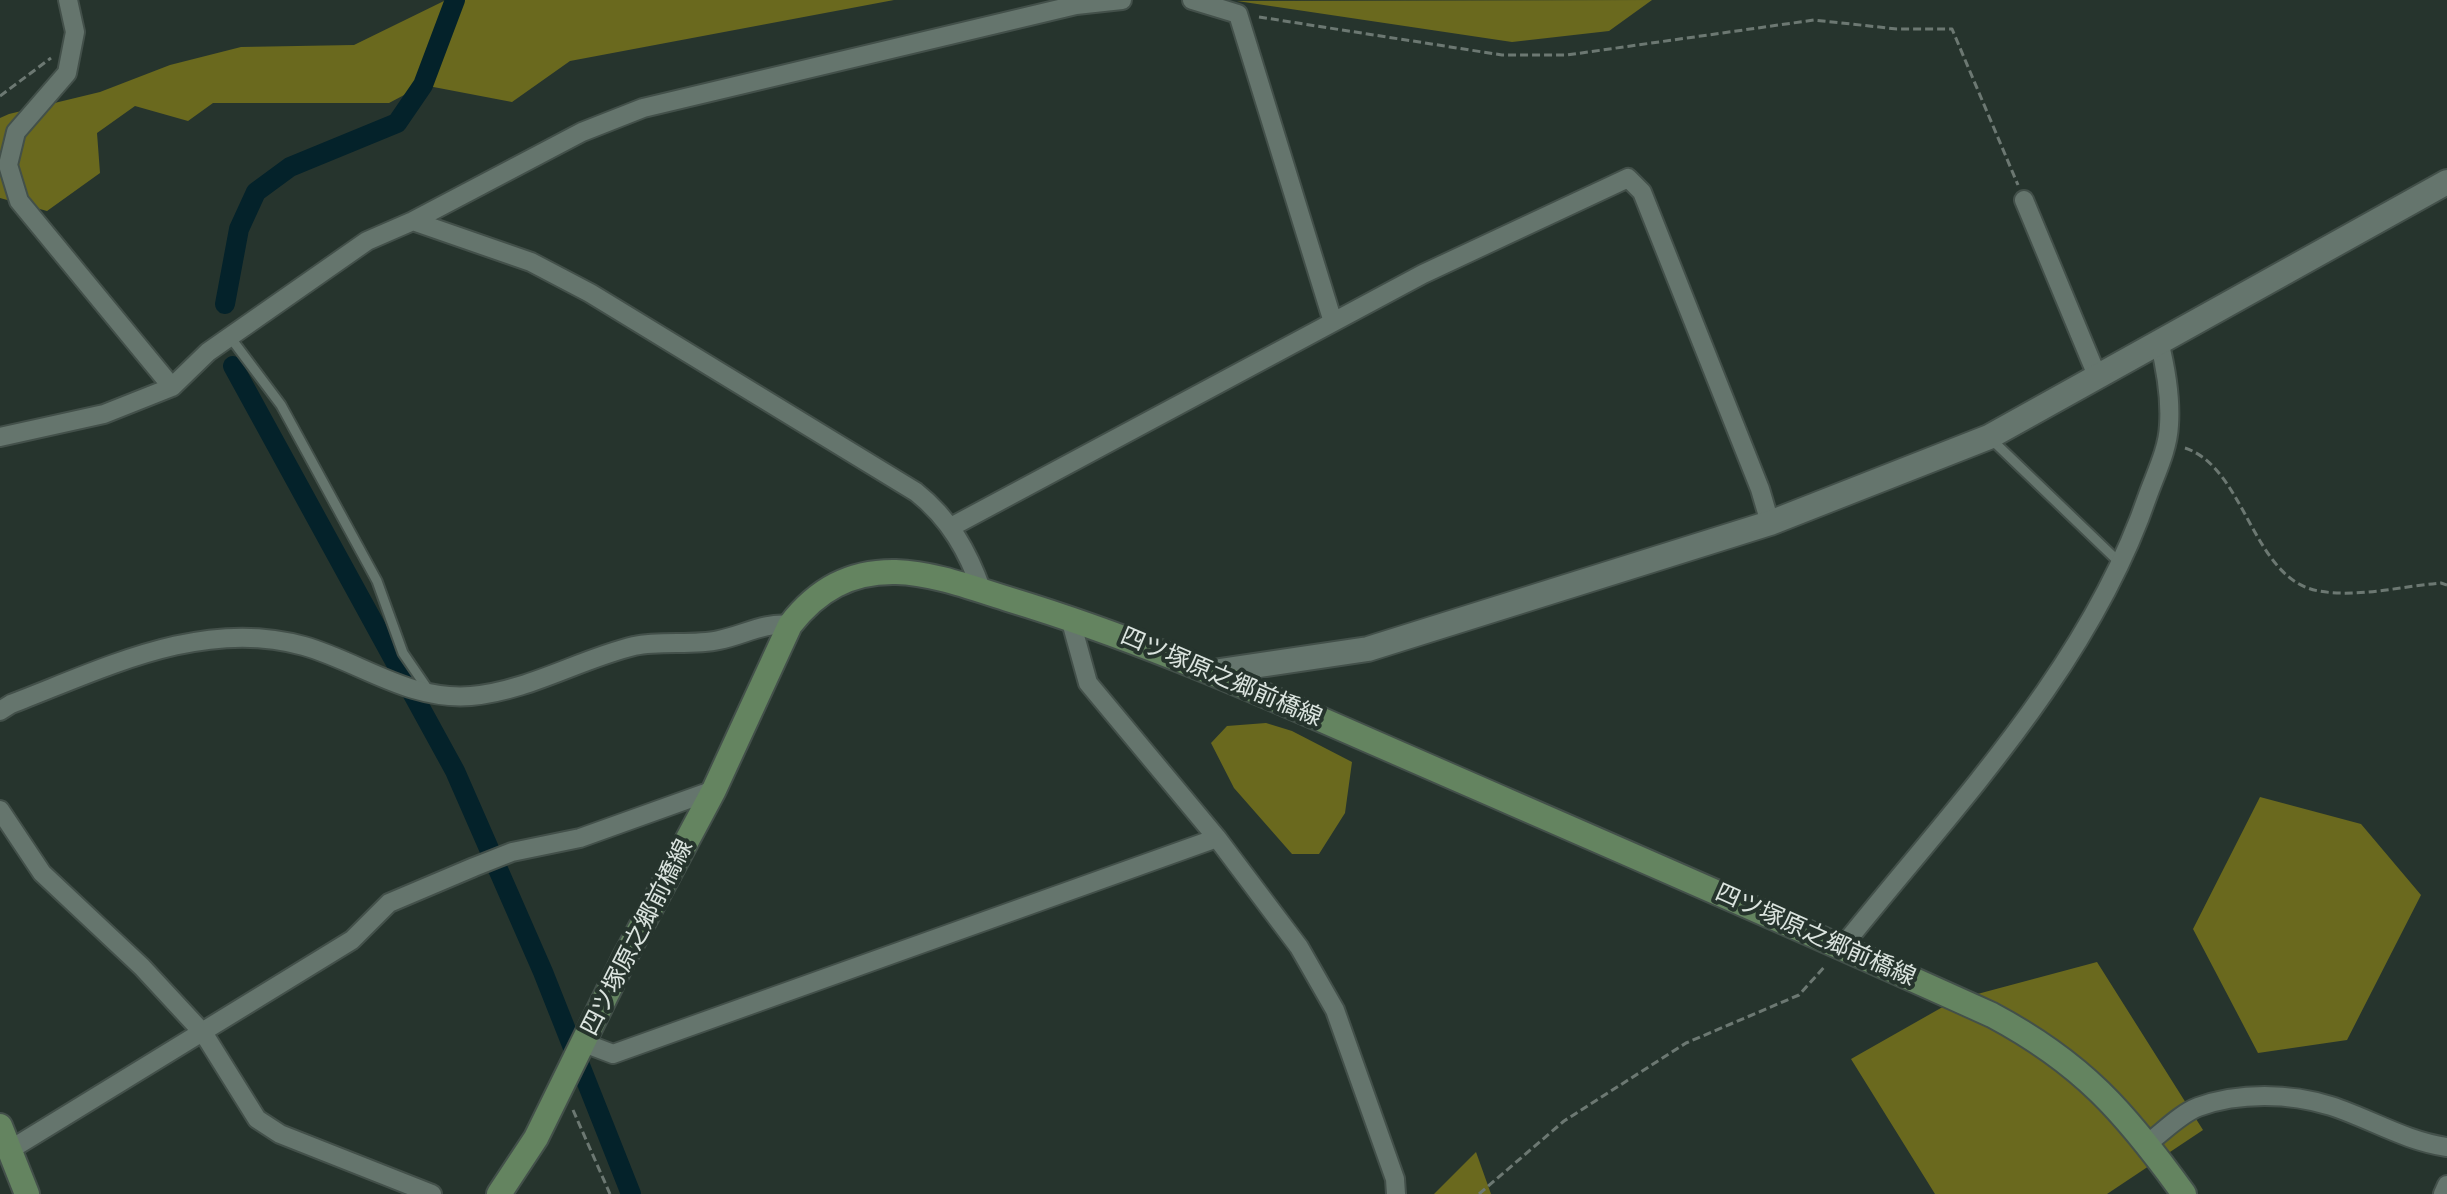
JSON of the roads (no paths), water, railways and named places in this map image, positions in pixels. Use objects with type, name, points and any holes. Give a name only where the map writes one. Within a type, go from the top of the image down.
[{"type":"main road","name":"四ツ塚原之郷前橋線","points":[[499,1194],[523,1160],[626,955],[714,790],[790,625],[806,604],[831,585],[856,576],[897,572],[982,591],[1070,618],[1213,672],[1842,947],[2024,1032],[2080,1071],[2148,1143],[2184,1194]]},
{"type":"main road","points":[[0,1126],[27,1194]]},
{"type":"street","points":[[68,0],[75,32],[67,73],[16,132],[8,165],[19,201],[172,387]]},
{"type":"street","points":[[0,437],[104,414],[172,387],[230,337],[367,241],[413,221],[582,132],[643,108],[1076,5],[1122,0]]},
{"type":"street","points":[[1192,0],[1238,14],[1333,322]]},
{"type":"street","points":[[951,527],[1423,274],[1628,178],[1642,192],[1760,489],[1770,523]]},
{"type":"street","points":[[1213,672],[1368,649],[1770,523],[1989,437],[2447,182]]},
{"type":"street","points":[[2024,200],[2098,378]]},
{"type":"street","points":[[413,221],[531,262],[590,293],[916,492],[951,527],[969,555],[982,591]]},
{"type":"street","points":[[1842,947],[2015,731],[2082,636],[2120,563],[2166,442],[2168,381],[2159,341]]},
{"type":"street","points":[[1070,618],[1088,683],[1217,838],[1299,947],[1335,1010],[1395,1179],[1396,1194]]},
{"type":"street","points":[[0,711],[11,704],[155,649],[202,640],[234,638],[303,646],[389,683],[431,693],[471,696],[528,682],[636,646],[718,641],[774,623],[790,625]]},
{"type":"street","points":[[8,1151],[204,1034],[352,940],[389,903],[512,852],[580,838],[714,790]]},
{"type":"street","points":[[0,810],[42,873],[142,967],[204,1034],[257,1119],[280,1134],[432,1194]]},
{"type":"street","points":[[574,1062],[613,1054],[1217,838]]},
{"type":"street","points":[[2148,1143],[2195,1108],[2238,1097],[2281,1096],[2330,1106],[2417,1143],[2447,1147]]},
{"type":"street","points":[[2443,1194],[2447,1185]]},
{"type":"lane","points":[[230,337],[281,405],[377,581],[403,653],[431,693]]},
{"type":"lane","points":[[1989,437],[2120,563]]},
{"type":"waterway","points":[[225,304],[239,229],[256,192],[290,167],[397,123],[423,85],[455,0]]},
{"type":"waterway","points":[[233,366],[455,771],[543,972],[631,1194]]}]
